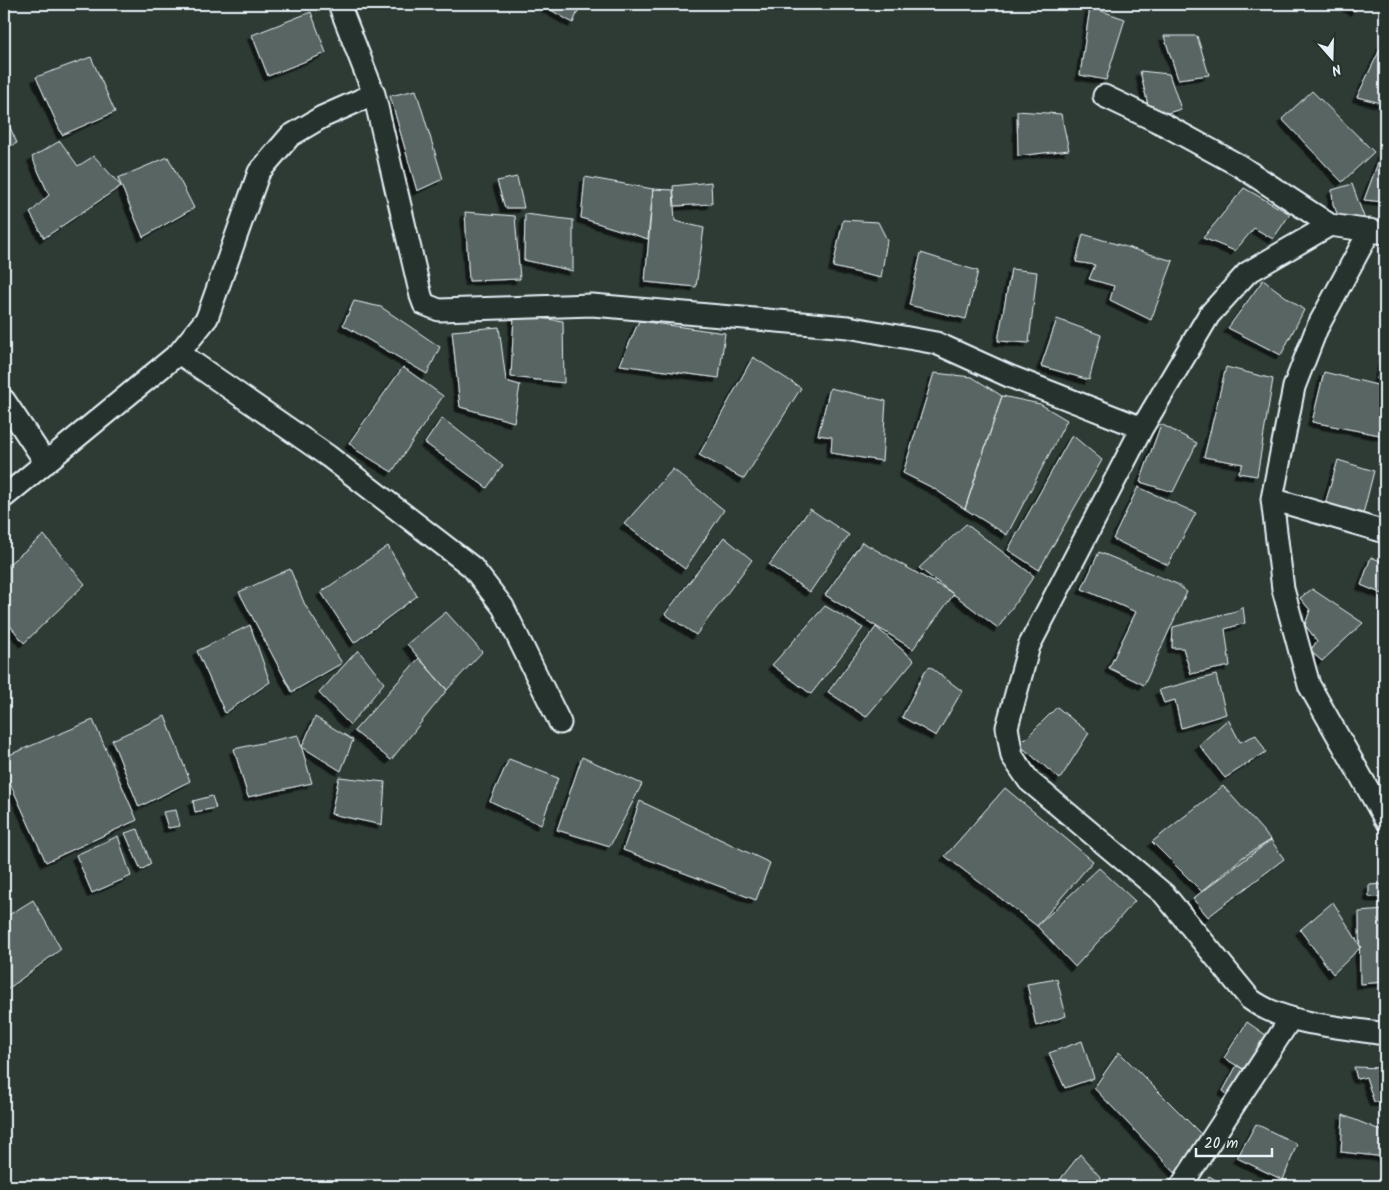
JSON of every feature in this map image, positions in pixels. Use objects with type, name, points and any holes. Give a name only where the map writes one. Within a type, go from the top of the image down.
[{"type":"street","points":[[339,4],[374,94],[424,304],[439,310],[592,305],[848,327],[936,343],[1009,376],[1142,428]]},
{"type":"street","points":[[4,497],[179,353],[206,318],[259,172],[290,136],[322,116],[374,94]]},
{"type":"street","points":[[1104,96],[1165,124],[1240,166],[1330,225],[1378,232],[1317,328],[1294,387],[1272,499],[1283,589],[1309,685],[1385,819]]},
{"type":"street","points":[[1330,225],[1247,273],[1209,315],[1142,428],[1029,646],[1007,727],[1012,756],[1028,781],[1164,894],[1250,999],[1261,1007],[1291,1018],[1385,1034]]},
{"type":"street","points":[[179,353],[328,456],[472,567],[503,606],[560,723]]},
{"type":"street","points":[[4,400],[46,463]]},
{"type":"street","points":[[1272,499],[1385,532]]},
{"type":"street","points":[[1181,1186],[1291,1018]]},
{"type":"building","points":[[545,4],[581,4],[573,23],[544,6]]},
{"type":"building","points":[[1342,4],[1359,4],[1355,11]]},
{"type":"building","points":[[1090,7],[1125,19],[1106,80],[1080,75]]},
{"type":"building","points":[[311,12],[326,53],[268,76],[252,35]]},
{"type":"building","points":[[1164,36],[1197,36],[1209,75],[1178,79]]},
{"type":"building","points":[[1384,41],[1385,104],[1357,97]]},
{"type":"building","points":[[91,57],[115,112],[62,135],[36,77]]},
{"type":"building","points":[[1140,71],[1169,74],[1181,109],[1151,118]]},
{"type":"building","points":[[416,90],[443,179],[417,191],[390,96]]},
{"type":"building","points":[[1312,91],[1374,152],[1342,182],[1282,119]]},
{"type":"building","points":[[1017,111],[1061,114],[1069,150],[1018,156]]},
{"type":"building","points":[[4,114],[17,143],[4,149]]},
{"type":"building","points":[[60,141],[78,166],[94,156],[121,186],[44,238],[30,213],[49,195],[32,157]]},
{"type":"building","points":[[1385,144],[1385,202],[1364,200]]},
{"type":"building","points":[[168,157],[194,208],[143,237],[118,178]]},
{"type":"building","points":[[517,177],[524,208],[505,208],[497,181]]},
{"type":"building","points":[[585,177],[653,189],[648,239],[581,218]]},
{"type":"building","points":[[711,182],[712,204],[675,206],[673,186]]},
{"type":"building","points":[[1352,184],[1365,220],[1343,226],[1333,204],[1332,190]]},
{"type":"building","points":[[1244,188],[1290,214],[1273,239],[1254,228],[1235,251],[1203,238]]},
{"type":"building","points":[[653,189],[673,190],[675,221],[704,228],[696,287],[645,282]]},
{"type":"building","points":[[465,212],[515,216],[520,279],[469,281]]},
{"type":"building","points":[[525,214],[573,220],[573,271],[524,260]]},
{"type":"building","points":[[843,220],[878,222],[887,240],[881,278],[833,267]]},
{"type":"building","points":[[1083,234],[1173,261],[1151,320],[1110,300],[1114,286],[1089,279],[1095,265],[1076,262]]},
{"type":"building","points":[[921,253],[978,271],[966,319],[909,305]]},
{"type":"building","points":[[1011,269],[1037,272],[1029,343],[998,341]]},
{"type":"building","points":[[1263,280],[1304,310],[1281,355],[1228,328]]},
{"type":"building","points":[[354,301],[381,307],[440,347],[427,374],[343,325]]},
{"type":"building","points":[[514,315],[563,321],[564,383],[511,377]]},
{"type":"building","points":[[1057,319],[1101,335],[1089,380],[1041,366]]},
{"type":"building","points":[[639,321],[725,333],[719,378],[620,365]]},
{"type":"building","points":[[499,327],[506,381],[520,385],[514,422],[460,407],[452,331]]},
{"type":"building","points":[[1385,354],[1385,382],[1377,379]]},
{"type":"building","points":[[753,357],[801,388],[744,479],[699,455]]},
{"type":"building","points":[[403,367],[443,396],[392,472],[356,450],[349,443]]},
{"type":"building","points":[[1226,367],[1273,379],[1257,476],[1238,473],[1243,464],[1204,457]]},
{"type":"building","points":[[1324,372],[1385,387],[1385,436],[1312,422]]},
{"type":"building","points":[[934,373],[972,377],[1002,396],[965,509],[933,488],[903,473]]},
{"type":"building","points":[[830,388],[886,401],[882,461],[831,453],[832,437],[818,435]]},
{"type":"building","points":[[1002,396],[1040,404],[1067,420],[1007,535],[965,509]]},
{"type":"building","points":[[442,418],[503,465],[487,488],[425,443]]},
{"type":"building","points":[[1161,424],[1197,443],[1173,492],[1140,482]]},
{"type":"building","points":[[1072,435],[1102,460],[1039,570],[1008,550]]},
{"type":"building","points":[[1338,460],[1374,471],[1363,514],[1325,504]]},
{"type":"building","points":[[673,469],[724,510],[685,569],[624,524]]},
{"type":"building","points":[[1138,487],[1196,513],[1168,565],[1113,539]]},
{"type":"building","points":[[810,509],[849,535],[810,592],[769,565]]},
{"type":"building","points":[[966,524],[1034,576],[998,628],[919,568]]},
{"type":"building","points":[[44,535],[85,584],[24,643],[4,618],[4,568]]},
{"type":"building","points":[[724,537],[752,560],[696,635],[665,614]]},
{"type":"building","points":[[862,542],[954,594],[913,649],[825,595]]},
{"type":"building","points":[[388,546],[417,596],[354,643],[321,592]]},
{"type":"building","points":[[1099,552],[1177,584],[1187,592],[1144,685],[1109,668],[1136,612],[1082,589]]},
{"type":"building","points":[[1371,557],[1385,563],[1385,595],[1361,585]]},
{"type":"building","points":[[290,569],[305,605],[342,663],[292,692],[239,592]]},
{"type":"building","points":[[1312,589],[1363,623],[1322,661],[1310,651],[1317,641],[1305,625],[1310,610],[1300,598]]},
{"type":"building","points":[[825,606],[863,628],[811,694],[772,665]]},
{"type":"building","points":[[1243,607],[1245,623],[1225,629],[1230,666],[1191,674],[1183,648],[1172,648],[1173,627],[1236,611]]},
{"type":"building","points":[[446,612],[482,652],[447,690],[407,644]]},
{"type":"building","points":[[250,625],[270,682],[225,713],[197,651]]},
{"type":"building","points":[[876,627],[914,660],[866,717],[828,692]]},
{"type":"building","points":[[358,650],[384,683],[350,725],[319,693]]},
{"type":"building","points":[[419,658],[447,690],[391,760],[354,731]]},
{"type":"building","points":[[930,667],[962,691],[936,736],[902,717],[925,671]]},
{"type":"building","points":[[1216,675],[1226,714],[1181,728],[1175,700],[1164,703],[1159,690]]},
{"type":"building","points":[[1057,707],[1089,733],[1060,779],[1019,745]]},
{"type":"building","points":[[165,716],[190,781],[139,807],[112,740]]},
{"type":"building","points":[[315,717],[353,740],[341,771],[302,747]]},
{"type":"building","points":[[1228,719],[1240,742],[1256,735],[1266,752],[1225,778],[1199,745]]},
{"type":"building","points":[[93,720],[137,820],[46,862],[4,770],[4,757]]},
{"type":"building","points":[[298,735],[312,783],[248,797],[234,749]]},
{"type":"building","points":[[582,757],[642,784],[610,846],[557,830]]},
{"type":"building","points":[[509,759],[558,778],[541,825],[490,801]]},
{"type":"building","points":[[339,777],[385,782],[382,825],[331,814]]},
{"type":"building","points":[[1223,786],[1271,840],[1202,892],[1152,842]]},
{"type":"building","points":[[1005,788],[1093,861],[1037,926],[945,856]]},
{"type":"building","points":[[212,796],[216,808],[195,812],[193,801]]},
{"type":"building","points":[[640,801],[770,863],[756,900],[623,850]]},
{"type":"building","points":[[176,810],[180,826],[168,828],[163,812]]},
{"type":"building","points":[[138,829],[151,864],[141,870],[125,833]]},
{"type":"building","points":[[118,836],[131,876],[92,893],[76,855]]},
{"type":"building","points":[[1271,840],[1284,859],[1208,917],[1193,899],[1243,857]]},
{"type":"building","points":[[1099,868],[1135,901],[1075,967],[1037,926]]},
{"type":"building","points":[[1385,884],[1385,898],[1369,897],[1369,885]]},
{"type":"building","points":[[33,900],[61,949],[4,992],[4,918]]},
{"type":"building","points":[[1333,902],[1361,947],[1333,974],[1300,930]]},
{"type":"building","points":[[1385,910],[1385,982],[1360,984],[1359,912]]},
{"type":"building","points":[[1057,979],[1066,1016],[1036,1026],[1027,984]]},
{"type":"building","points":[[1247,1022],[1280,1045],[1263,1081],[1224,1058]]},
{"type":"building","points":[[1082,1041],[1094,1078],[1065,1088],[1049,1053]]},
{"type":"building","points":[[1119,1052],[1210,1143],[1184,1182],[1094,1088]]},
{"type":"building","points":[[1237,1065],[1254,1076],[1237,1102],[1223,1091]]},
{"type":"building","points":[[1354,1067],[1385,1068],[1385,1102],[1374,1102],[1366,1077],[1357,1079]]},
{"type":"building","points":[[1343,1115],[1385,1132],[1385,1157],[1341,1152]]},
{"type":"building","points":[[1256,1124],[1297,1144],[1283,1180],[1237,1158]]},
{"type":"building","points":[[1080,1154],[1108,1186],[1055,1186]]},
{"type":"building","points":[[1209,1176],[1226,1186],[1204,1186]]}]
